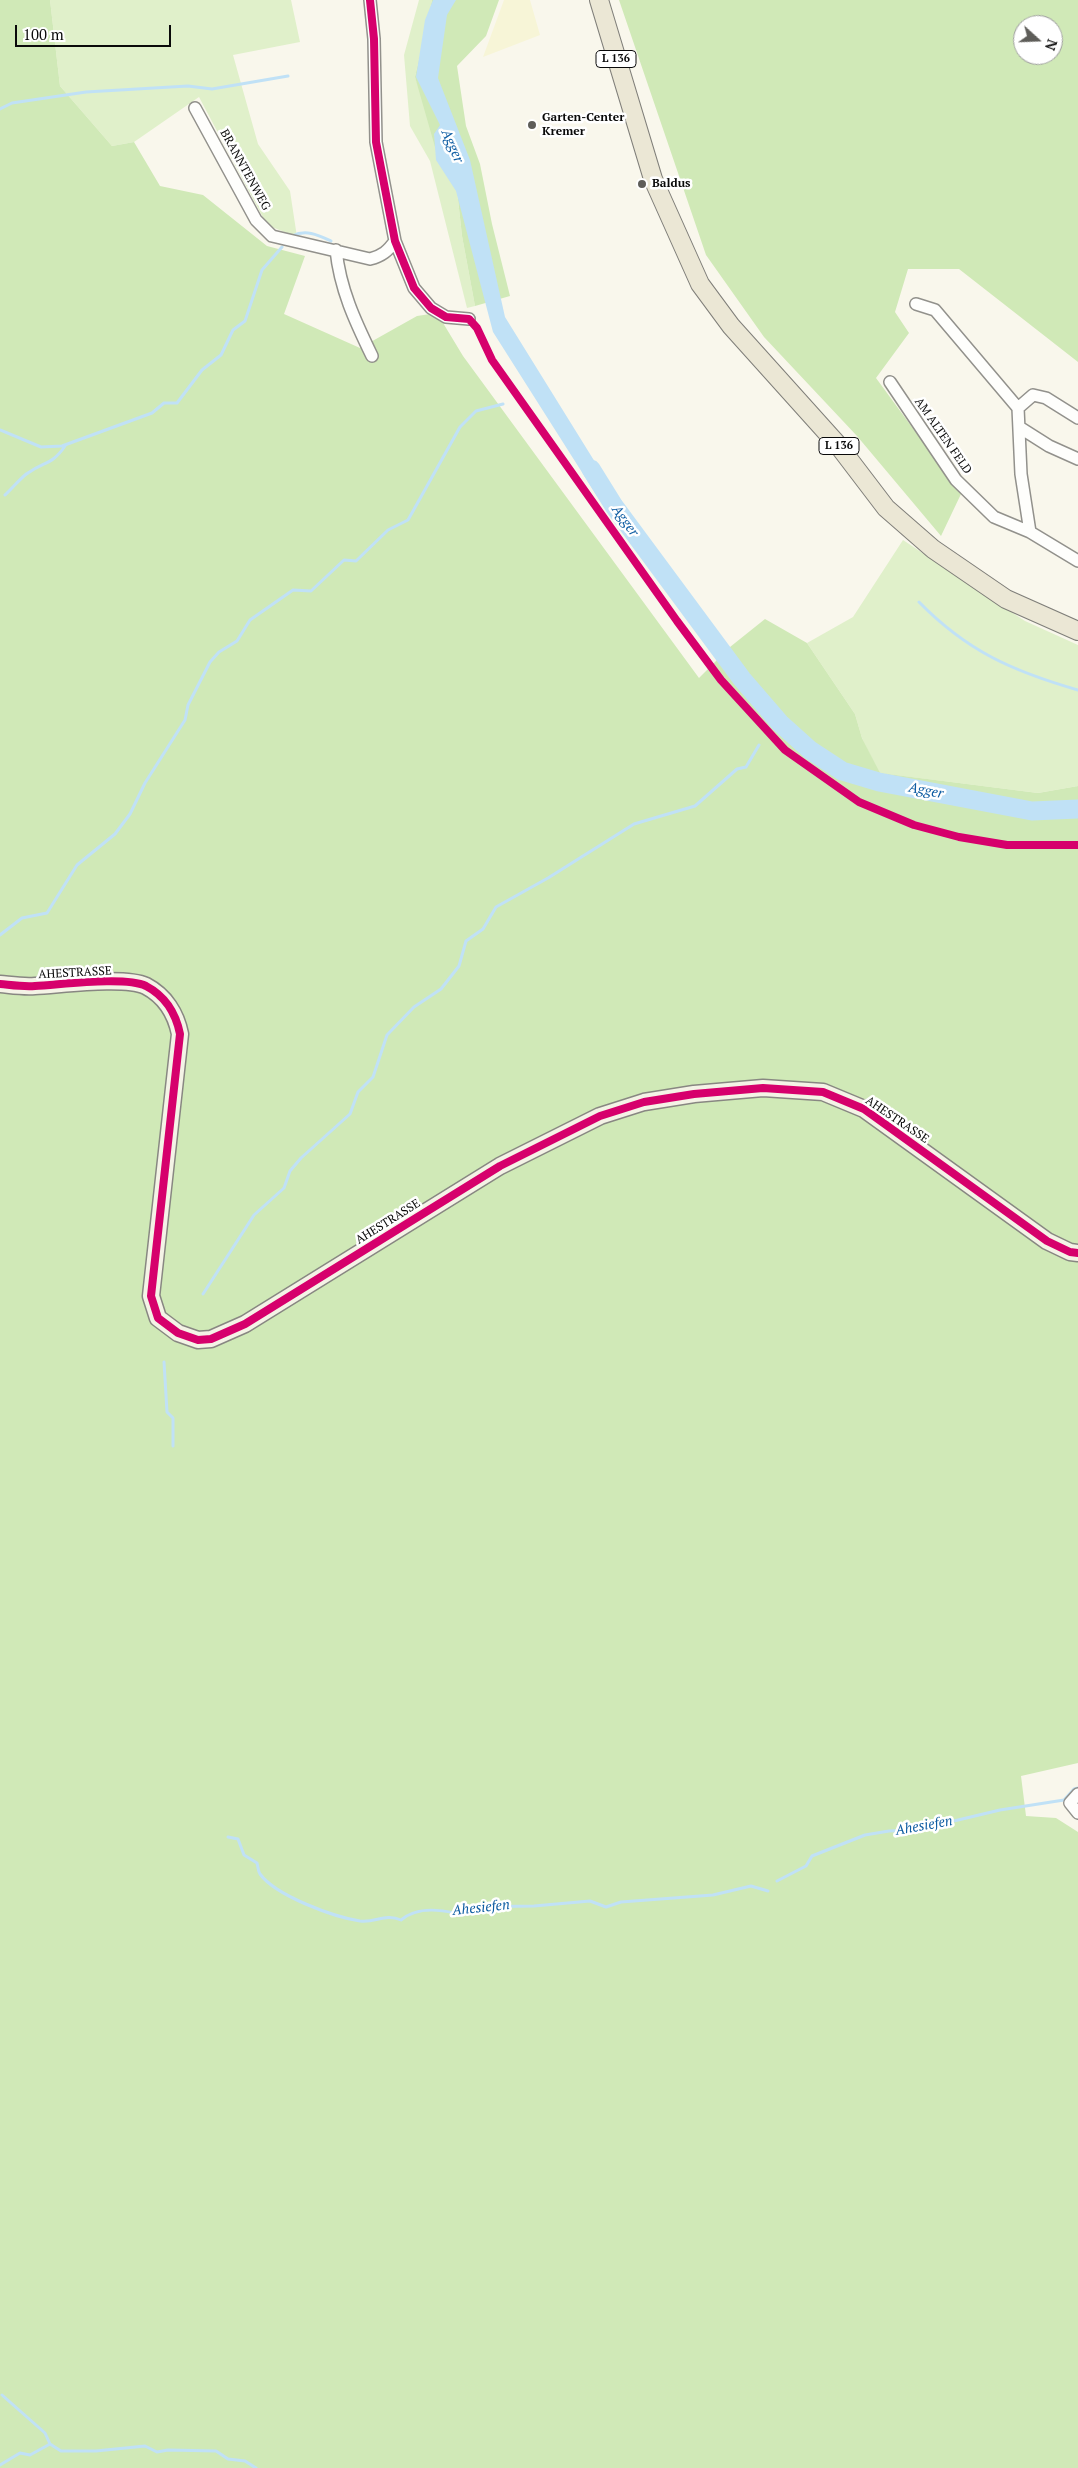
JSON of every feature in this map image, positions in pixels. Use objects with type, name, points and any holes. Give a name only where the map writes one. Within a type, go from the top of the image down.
[{"type":"main road","name":"L 136","points":[[599,0],[653,179],[700,284],[731,326],[838,445],[886,508],[933,549],[1006,599],[1078,630]]},
{"type":"main road","name":"AHESTRASSE","points":[[0,984],[32,986],[94,982],[144,985],[166,1002],[177,1021],[180,1034],[151,1296],[158,1318],[178,1333],[198,1340],[211,1339],[246,1324],[500,1166],[600,1116],[644,1102],[694,1094],[763,1088],[823,1092],[864,1109],[1048,1241],[1070,1252],[1078,1253]]},
{"type":"street","points":[[370,0],[374,39],[376,142],[395,241],[414,288],[431,308],[446,316],[469,319]]},
{"type":"street","name":"BRANNTENWEG","points":[[195,108],[256,220],[272,236],[308,246],[336,250],[370,259],[379,257],[395,241]]},
{"type":"street","points":[[336,250],[338,268],[348,305],[372,356]]},
{"type":"street","points":[[916,304],[934,310],[1018,408],[1021,474],[1030,532]]},
{"type":"street","name":"AM ALTEN FELD","points":[[890,382],[956,480],[994,517],[1030,532],[1078,561]]},
{"type":"street","points":[[1018,408],[1033,395],[1046,398],[1078,418]]},
{"type":"street","points":[[1019,427],[1049,446],[1078,459]]},
{"type":"street","points":[[1078,1794],[1070,1803],[1078,1813]]},
{"type":"shaded area","points":[[504,0],[530,0],[540,35],[483,57]]},
{"type":"green space","points":[[0,0],[50,0],[60,86],[112,146],[134,142],[160,186],[203,195],[267,246],[305,256],[284,314],[360,348],[417,316],[437,313],[463,356],[699,678],[730,647],[765,619],[807,643],[855,714],[862,738],[880,773],[1038,793],[1078,786],[1078,1763],[1021,1776],[1026,1816],[1056,1818],[1078,1832],[1078,2468],[0,2468]]},
{"type":"green space","points":[[50,0],[291,0],[300,42],[233,55],[258,144],[290,191],[297,237],[267,225],[199,97],[134,142],[112,146],[60,86]]},
{"type":"green space","points":[[419,0],[432,0],[415,77],[457,190],[462,236],[475,306],[467,308],[430,161],[410,126],[404,55]]},
{"type":"green space","points":[[432,0],[499,0],[486,36],[457,66],[466,126],[480,164],[492,224],[510,296],[475,306],[462,236],[457,190],[437,154],[415,77]]},
{"type":"green space","points":[[619,0],[1078,0],[1078,362],[959,269],[908,269],[895,312],[909,333],[876,378],[961,494],[941,536],[857,436],[764,337],[706,255]]},
{"type":"green space","points":[[903,540],[1025,621],[1078,645],[1078,786],[1038,793],[879,773],[862,738],[855,714],[807,643],[853,617]]},
{"type":"water","points":[[433,0],[456,0],[447,15],[438,78],[470,160],[505,317],[608,483],[597,496],[493,332],[456,191],[436,160],[434,134],[440,125],[416,77],[425,20]]},
{"type":"waterway","points":[[0,109],[12,103],[86,92],[188,86],[212,89],[288,76]]},
{"type":"waterway","points":[[292,236],[307,233],[331,241]]},
{"type":"waterway","points":[[0,430],[41,447],[62,446],[152,413],[164,403],[177,403],[202,370],[221,355],[233,330],[245,321],[262,270],[282,247]]},
{"type":"waterway","points":[[0,935],[22,918],[47,913],[77,865],[115,834],[130,814],[145,783],[185,720],[188,705],[210,662],[219,652],[237,641],[250,620],[293,590],[311,591],[344,560],[356,561],[388,530],[408,520],[460,427],[476,411],[503,404]]},
{"type":"waterway","points":[[5,495],[26,474],[52,460],[65,446]]},
{"type":"waterway","name":"Agger","points":[[591,469],[614,506],[742,679],[780,723],[810,750],[842,771],[879,782],[1032,811],[1078,809]]},
{"type":"waterway","points":[[919,602],[955,634],[992,657],[1011,667],[1078,690]]},
{"type":"waterway","points":[[203,1294],[254,1215],[284,1188],[290,1171],[301,1158],[350,1114],[358,1092],[373,1077],[387,1035],[414,1007],[441,989],[459,966],[466,941],[483,929],[496,907],[548,878],[634,824],[695,806],[737,769],[746,767],[759,745]]},
{"type":"waterway","points":[[164,1362],[167,1412],[173,1418],[173,1446]]},
{"type":"waterway","name":"Ahesiefen","points":[[777,1881],[806,1866],[812,1856],[865,1835],[889,1831],[916,1830],[1000,1810],[1064,1800],[1074,1789],[1078,1788]]},
{"type":"waterway","name":"Ahesiefen","points":[[228,1837],[238,1839],[244,1855],[257,1863],[260,1874],[279,1890],[321,1910],[360,1921],[390,1917],[401,1920],[413,1913],[426,1910],[454,1913],[464,1907],[534,1906],[590,1901],[606,1907],[621,1902],[713,1895],[751,1886],[768,1891]]},
{"type":"waterway","points":[[2,2395],[45,2433],[50,2444],[61,2451],[96,2451],[145,2446],[157,2452],[168,2450],[216,2451],[228,2459],[245,2461],[256,2468]]},
{"type":"waterway","points":[[0,2465],[20,2453],[30,2455],[50,2444]]},
{"type":"cycle path","points":[[370,0],[374,39],[376,142],[395,241],[414,288],[431,308],[446,317],[469,319],[477,328],[492,360],[721,680],[785,750],[859,802],[914,825],[959,837],[1007,845],[1078,845]]},
{"type":"cycle path","points":[[0,984],[31,986],[108,981],[136,983],[153,990],[169,1006],[176,1019],[180,1034],[151,1296],[158,1318],[178,1333],[198,1340],[211,1339],[245,1324],[500,1166],[600,1116],[644,1102],[694,1094],[763,1088],[823,1092],[864,1109],[1047,1241],[1070,1252],[1078,1253]]},
{"type":"place","name":"Garten-Center Kremer","points":[[532,125]]},
{"type":"place","name":"Baldus","points":[[642,184]]}]
